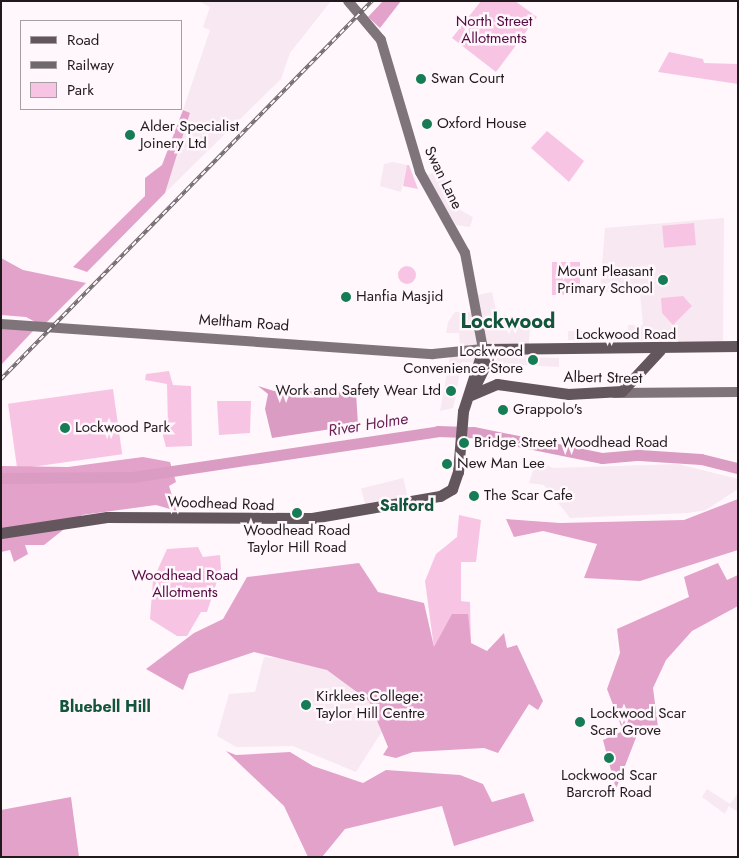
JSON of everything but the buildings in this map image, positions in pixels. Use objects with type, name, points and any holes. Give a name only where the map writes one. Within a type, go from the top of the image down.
[{"type":"main road","name":"Lockwood Road","points":[[483,349],[660,350],[738,346]]},
{"type":"main road","points":[[468,398],[483,349]]},
{"type":"main road","points":[[613,392],[629,388],[660,350]]},
{"type":"main road","name":"Albert Street","points":[[468,398],[497,384],[568,394],[613,392]]},
{"type":"main road","name":"Woodhead Road","points":[[1,533],[107,517],[312,518],[440,496],[455,483],[461,420],[468,398]]},
{"type":"street","name":"Swan Lane","points":[[348,1],[381,40],[420,172],[465,253],[483,349]]},
{"type":"street","name":"Meltham Road","points":[[1,324],[433,354],[483,349]]},
{"type":"street","name":"Albert Street","points":[[613,392],[625,394],[738,392]]},
{"type":"shaded area","points":[[198,1],[331,1],[290,53],[281,79],[165,193],[190,114],[183,110],[210,30],[203,27],[210,7]]},
{"type":"shaded area","points":[[383,1],[401,1],[380,28],[368,17]]},
{"type":"shaded area","points":[[183,110],[190,113],[165,193],[87,272],[73,267],[145,196],[145,178],[162,165]]},
{"type":"shaded area","points":[[393,162],[407,165],[401,192],[380,186],[384,164]]},
{"type":"shaded area","points":[[440,169],[462,211],[473,217],[470,227],[456,225],[426,176]]},
{"type":"shaded area","name":"Mount Pleasant Primary School","points":[[724,218],[723,342],[568,340],[568,331],[602,331],[602,338],[628,339],[628,325],[643,325],[640,294],[600,291],[605,228]]},
{"type":"shaded area","points":[[1,258],[23,270],[86,283],[43,326],[26,317],[1,315]]},
{"type":"shaded area","points":[[492,292],[498,320],[530,326],[528,357],[559,358],[559,367],[462,362],[453,408],[440,411],[450,356],[460,345],[459,333],[446,333],[448,322],[455,312],[474,312],[478,295]]},
{"type":"shaded area","points":[[1,328],[33,331],[1,365]]},
{"type":"shaded area","points":[[258,386],[274,391],[356,392],[358,425],[272,438],[265,409],[268,394]]},
{"type":"shaded area","points":[[143,457],[170,462],[176,482],[169,486],[177,511],[156,505],[82,515],[44,545],[25,545],[28,554],[14,562],[10,550],[1,552],[1,466],[68,467]]},
{"type":"shaded area","points":[[536,461],[553,468],[678,464],[738,479],[738,489],[706,510],[688,513],[570,518],[544,485],[529,483]]},
{"type":"shaded area","points":[[403,478],[408,498],[366,509],[361,488]]},
{"type":"shaded area","points":[[738,499],[738,550],[640,581],[584,578],[597,544],[543,531],[514,537],[506,519],[560,523],[684,520]]},
{"type":"shaded area","points":[[359,563],[378,592],[424,603],[434,647],[452,614],[468,614],[471,643],[487,651],[504,633],[507,648],[517,645],[543,701],[538,710],[529,704],[498,753],[484,748],[413,752],[396,758],[383,755],[388,747],[369,701],[327,670],[254,652],[189,674],[183,690],[146,669],[194,633],[223,619],[247,577]]},
{"type":"shaded area","points":[[718,563],[727,580],[738,575],[738,606],[692,631],[666,660],[653,688],[658,727],[639,730],[616,789],[603,740],[623,731],[607,689],[620,653],[617,629],[689,597],[684,577]]},
{"type":"shaded area","name":"Kirklees College: Taylor Hill Centre","points":[[264,657],[317,661],[392,716],[356,772],[293,746],[236,747],[217,736],[229,694],[255,692]]},
{"type":"shaded area","points":[[226,751],[236,755],[290,752],[313,766],[363,783],[386,770],[460,775],[483,784],[492,802],[524,793],[534,821],[454,846],[442,806],[345,829],[322,857],[308,857],[284,806]]},
{"type":"shaded area","points":[[707,789],[730,804],[738,793],[738,812],[729,806],[725,814],[702,797]]},
{"type":"shaded area","points":[[71,797],[79,857],[1,857],[1,810]]},
{"type":"green space","name":"North Street Allotments","points":[[481,1],[515,1],[537,17],[496,72],[452,38]]},
{"type":"green space","points":[[669,52],[703,59],[704,63],[738,64],[738,84],[658,72]]},
{"type":"green space","points":[[547,131],[584,161],[569,182],[531,148]]},
{"type":"green space","points":[[407,165],[409,165],[418,189],[403,186]]},
{"type":"green space","points":[[694,223],[696,245],[664,248],[662,226]]},
{"type":"green space","points":[[552,262],[580,262],[580,295],[552,295]]},
{"type":"green space","points":[[403,266],[411,266],[416,271],[414,282],[403,284],[398,279],[398,271]]},
{"type":"green space","points":[[683,296],[692,306],[673,325],[662,313],[661,298]]},
{"type":"green space","points":[[169,371],[173,385],[191,386],[192,446],[166,447],[162,432],[168,427],[167,384],[145,380],[146,374]]},
{"type":"green space","name":"Lockwood Park","points":[[113,389],[122,454],[17,469],[8,404]]},
{"type":"green space","points":[[217,401],[251,401],[250,433],[219,435]]},
{"type":"green space","points":[[459,515],[481,520],[476,562],[461,562],[461,601],[470,602],[471,643],[434,648],[425,581],[436,554],[457,537]]},
{"type":"green space","name":"Woodhead Road Allotments","points":[[198,547],[203,557],[220,555],[221,569],[207,612],[201,612],[187,636],[177,636],[150,619],[153,580],[167,549]]},
{"type":"waterway","name":"River Holme","points":[[1,478],[132,477],[438,431],[473,432],[602,458],[639,455],[701,459],[738,468]]},
{"type":"railway","points":[[1,379],[372,1]]},
{"type":"place","name":"Swan Court","points":[[421,79]]},
{"type":"place","name":"Oxford House","points":[[427,124]]},
{"type":"place","name":"Alder Specialist Joinery Ltd","points":[[130,135]]},
{"type":"place","name":"Mount Pleasant Primary School","points":[[663,280]]},
{"type":"place","name":"Hanfia Masjid","points":[[346,297]]},
{"type":"place","name":"Lockwood Convenience Store","points":[[533,360]]},
{"type":"place","name":"Work and Safety Wear Ltd","points":[[451,391]]},
{"type":"place","name":"Grappolo's","points":[[503,410]]},
{"type":"place","name":"Lockwood Park","points":[[65,428]]},
{"type":"place","name":"Bridge Street Woodhead Road","points":[[464,443]]},
{"type":"place","name":"New Man Lee","points":[[447,464]]},
{"type":"place","name":"The Scar Cafe","points":[[474,496]]},
{"type":"place","name":"Woodhead Road Taylor Hill Road","points":[[297,513]]},
{"type":"place","name":"Kirklees College: Taylor Hill Centre","points":[[306,705]]},
{"type":"place","name":"Lockwood Scar Scar Grove","points":[[580,722]]},
{"type":"place","name":"Lockwood Scar Barcroft Road","points":[[609,758]]},
{"type":"district","name":"Lockwood","points":[[508,321]]},
{"type":"district","name":"Salford","points":[[407,506]]},
{"type":"district","name":"Bluebell Hill","points":[[105,707]]}]
